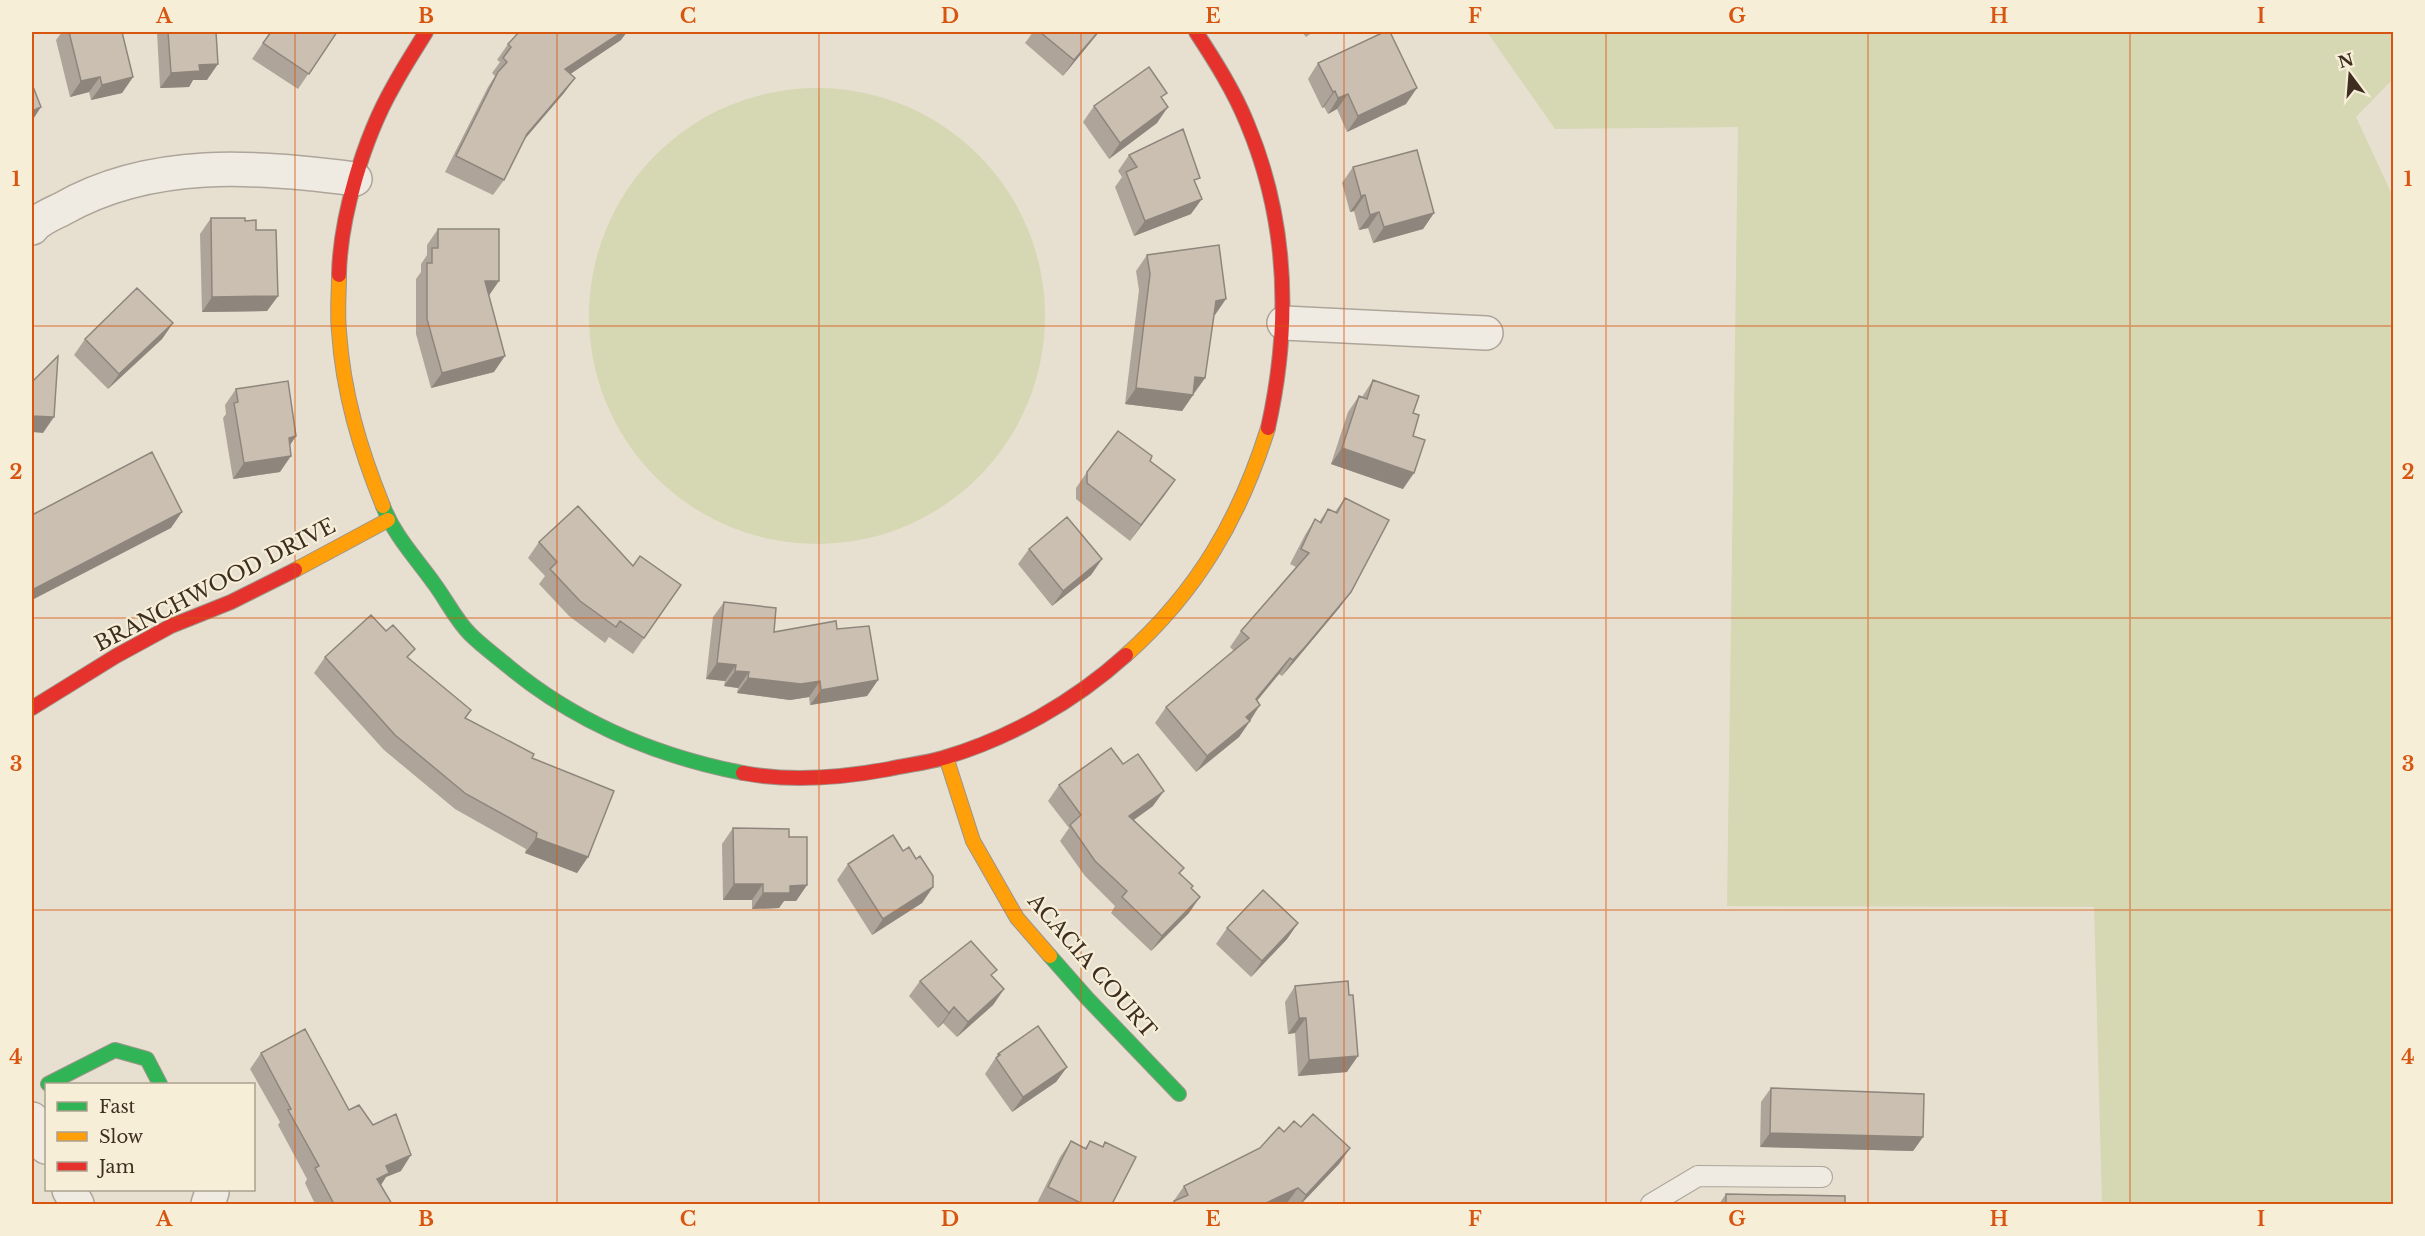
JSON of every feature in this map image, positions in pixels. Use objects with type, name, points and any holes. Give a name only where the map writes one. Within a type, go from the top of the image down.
[{"type":"street","points":[[426,32],[391,87],[370,132],[355,179],[340,257],[337,308],[339,352],[345,395],[356,440],[388,520],[470,633],[521,679],[573,714],[621,738],[672,757],[714,767],[804,778],[850,776],[946,757],[1047,715],[1104,676],[1140,644],[1193,583],[1233,519],[1262,451],[1277,390],[1284,322],[1282,256],[1271,189],[1245,115],[1215,57],[1196,32]]},
{"type":"street","points":[[32,228],[89,194],[118,183],[160,176],[214,168],[303,172],[355,179]]},
{"type":"street","points":[[1284,322],[1486,333]]},
{"type":"street","name":"BRANCHWOOD DRIVE","points":[[32,708],[116,656],[171,626],[231,602],[388,520]]},
{"type":"street","name":"ACACIA COURT","points":[[946,757],[973,841],[1017,918],[1087,998],[1179,1094]]},
{"type":"street","points":[[51,1083],[115,1050],[147,1059],[159,1083]]},
{"type":"street","points":[[32,1119],[45,1145]]},
{"type":"lane","points":[[1652,1204],[1698,1176],[1822,1177]]},
{"type":"green space","points":[[1487,32],[2393,32],[2393,79],[2356,117],[2394,199],[2393,1204],[2102,1204],[2094,907],[1727,906],[1738,127],[1555,129]]},
{"type":"green space","points":[[817,88],[861,93],[904,106],[943,127],[978,155],[1006,190],[1027,229],[1040,272],[1045,316],[1040,360],[1027,403],[1006,442],[978,477],[943,505],[904,526],[861,539],[817,544],[773,539],[730,526],[691,505],[656,477],[628,442],[607,403],[594,360],[589,316],[594,272],[607,229],[628,190],[656,155],[691,127],[730,106],[773,93]]},
{"type":"building","points":[[69,32],[122,32],[133,77],[102,85],[100,77],[81,81]]},
{"type":"building","points":[[168,32],[216,32],[218,64],[199,65],[200,71],[171,73]]},
{"type":"building","points":[[271,32],[337,32],[309,74],[263,43]]},
{"type":"building","points":[[519,32],[622,32],[565,69],[575,78],[527,134],[504,180],[456,156],[498,72],[507,62],[503,58],[511,47],[508,44]]},
{"type":"building","points":[[1040,32],[1098,32],[1074,60]]},
{"type":"building","points":[[1384,32],[1390,32],[1417,88],[1358,116],[1348,94],[1338,98],[1335,91],[1333,92],[1318,63]]},
{"type":"building","points":[[1149,67],[1167,93],[1161,97],[1168,107],[1120,143],[1094,106]]},
{"type":"building","points":[[32,84],[41,107],[32,111]]},
{"type":"building","points":[[1183,129],[1200,178],[1194,180],[1202,199],[1145,221],[1126,172],[1137,167],[1129,155]]},
{"type":"building","points":[[1417,150],[1434,213],[1384,227],[1379,212],[1370,215],[1365,195],[1361,196],[1353,167]]},
{"type":"building","points":[[211,218],[256,220],[256,230],[276,230],[278,296],[212,297]]},
{"type":"building","points":[[438,229],[499,229],[499,281],[485,281],[505,356],[442,373],[427,319],[427,263],[432,263],[432,248],[438,248]]},
{"type":"building","points":[[1219,245],[1226,299],[1216,301],[1205,378],[1195,377],[1193,395],[1136,388],[1150,274],[1147,255]]},
{"type":"building","points":[[137,288],[173,323],[119,374],[85,339]]},
{"type":"building","points":[[58,356],[54,417],[32,416],[32,382]]},
{"type":"building","points":[[1373,380],[1419,396],[1413,413],[1419,415],[1413,436],[1425,440],[1414,473],[1342,448],[1359,396],[1367,399]]},
{"type":"building","points":[[288,381],[296,436],[289,438],[291,456],[244,463],[234,403],[238,402],[236,389]]},
{"type":"building","points":[[1118,431],[1152,456],[1150,461],[1175,480],[1141,525],[1087,483],[1087,472]]},
{"type":"building","points":[[152,452],[182,512],[32,590],[32,515]]},
{"type":"building","points":[[1345,498],[1389,520],[1351,592],[1305,647],[1293,660],[1290,658],[1256,699],[1260,705],[1246,717],[1250,721],[1207,756],[1166,707],[1249,638],[1241,631],[1309,553],[1301,549],[1315,519],[1321,523],[1328,509],[1337,513]]},
{"type":"building","points":[[578,506],[633,566],[640,556],[681,585],[644,638],[620,621],[616,627],[580,601],[550,569],[557,562],[539,542]]},
{"type":"building","points":[[1067,517],[1102,559],[1063,591],[1029,549]]},
{"type":"building","points":[[724,602],[776,608],[774,632],[836,621],[837,629],[869,626],[878,680],[821,690],[820,681],[801,684],[748,678],[749,672],[735,671],[736,665],[717,663]]},
{"type":"building","points":[[371,615],[386,631],[393,625],[415,649],[407,657],[471,710],[465,718],[534,754],[532,758],[614,791],[588,857],[536,838],[537,833],[466,794],[395,735],[325,657]]},
{"type":"building","points":[[1111,748],[1123,764],[1138,754],[1164,791],[1129,816],[1184,868],[1179,873],[1193,886],[1191,888],[1200,897],[1162,936],[1122,897],[1127,891],[1095,861],[1070,825],[1081,815],[1059,785]]},
{"type":"building","points":[[733,828],[789,829],[789,837],[807,837],[807,885],[790,886],[790,893],[763,893],[763,884],[734,884]]},
{"type":"building","points":[[893,835],[903,851],[909,847],[916,859],[920,856],[933,876],[933,887],[883,919],[848,864]]},
{"type":"building","points":[[1263,890],[1298,923],[1262,961],[1227,928]]},
{"type":"building","points":[[971,941],[997,970],[991,975],[1004,989],[968,1022],[954,1007],[949,1013],[920,981]]},
{"type":"building","points":[[1348,981],[1349,995],[1353,995],[1358,1056],[1309,1060],[1306,1018],[1299,1018],[1295,986]]},
{"type":"building","points":[[1038,1026],[1067,1067],[1023,1097],[996,1058],[1000,1055],[998,1054]]},
{"type":"building","points":[[305,1029],[349,1110],[359,1105],[373,1125],[396,1114],[411,1155],[386,1166],[389,1173],[377,1179],[392,1204],[334,1204],[315,1168],[319,1166],[288,1110],[291,1109],[261,1053]]},
{"type":"building","points":[[1771,1088],[1924,1094],[1923,1137],[1770,1133]]},
{"type":"building","points":[[1313,1114],[1350,1148],[1306,1195],[1298,1188],[1264,1204],[1176,1204],[1174,1201],[1188,1195],[1184,1186],[1260,1148],[1279,1127],[1284,1132],[1294,1121],[1301,1127]]},
{"type":"building","points":[[1071,1141],[1086,1149],[1090,1141],[1103,1147],[1105,1142],[1136,1157],[1112,1204],[1083,1204],[1048,1187]]},
{"type":"building","points":[[1726,1194],[1845,1196],[1845,1204],[1726,1204]]},
{"type":"traffic: fast","points":[[383,506],[399,536],[465,628],[484,647],[535,687],[562,705],[619,735],[679,757],[743,773]]},
{"type":"traffic: fast","points":[[1050,956],[1179,1094]]},
{"type":"traffic: fast","points":[[50,1083],[115,1050],[147,1059],[159,1083]]},
{"type":"traffic: slow","points":[[339,275],[338,324],[344,376],[360,442],[383,506]]},
{"type":"traffic: slow","points":[[1126,655],[1174,606],[1213,552],[1244,493],[1268,428]]},
{"type":"traffic: slow","points":[[295,570],[388,520]]},
{"type":"traffic: slow","points":[[946,757],[973,841],[1017,918],[1050,956]]},
{"type":"traffic: jam","points":[[339,275],[344,228],[363,154],[382,107],[426,32]]},
{"type":"traffic: jam","points":[[1196,32],[1230,88],[1247,123],[1261,160],[1278,235],[1282,274],[1280,351],[1268,428]]},
{"type":"traffic: jam","points":[[32,708],[116,656],[171,626],[231,602],[295,570]]},
{"type":"traffic: jam","points":[[743,773],[798,778],[834,777],[943,758],[993,740],[1040,717],[1085,688],[1126,655]]}]
